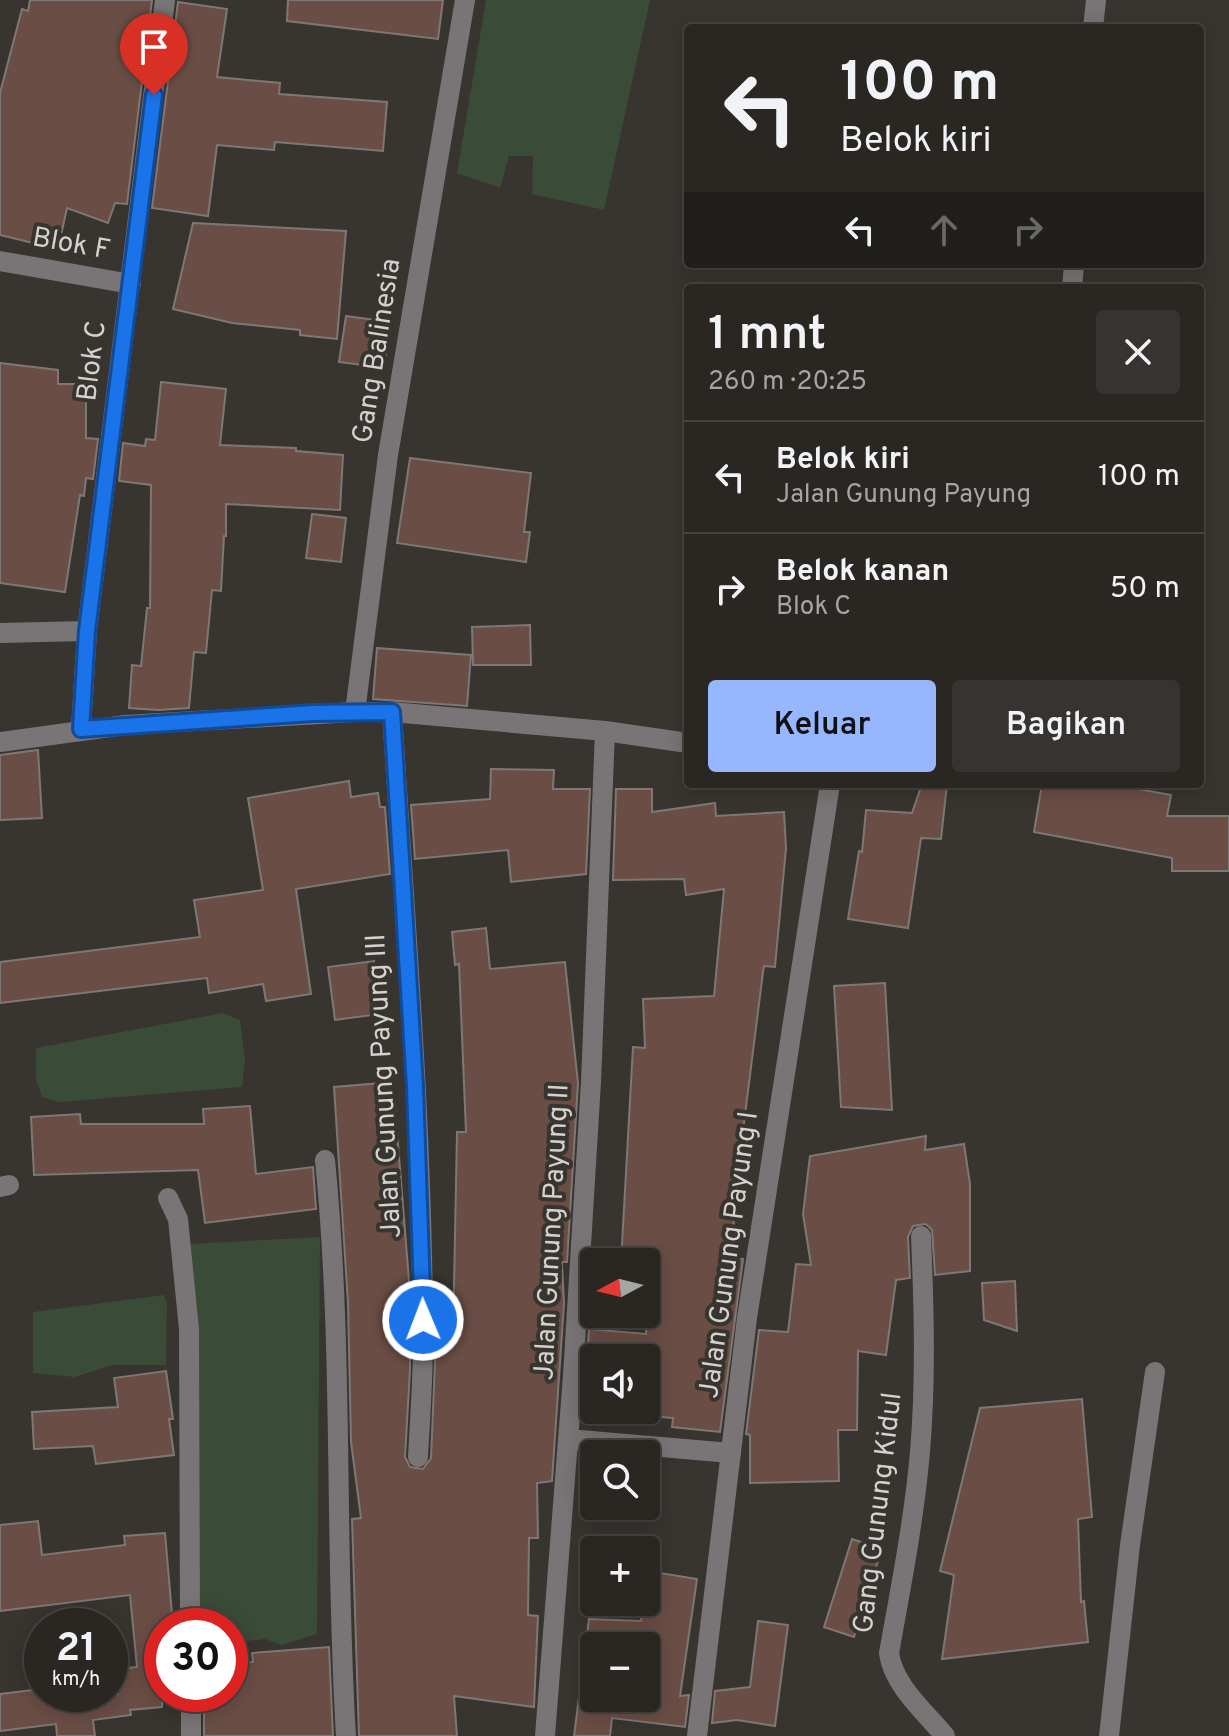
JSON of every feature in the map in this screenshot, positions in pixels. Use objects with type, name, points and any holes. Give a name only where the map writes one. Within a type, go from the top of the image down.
[{"type":"street","name":"Blok C","points":[[81,729],[87,631],[165,0]]},
{"type":"street","name":"Gang Balinesia","points":[[355,712],[388,455],[465,0]]},
{"type":"street","points":[[1093,24],[1096,0]]},
{"type":"street","name":"Blok F","points":[[0,261],[131,284]]},
{"type":"street","points":[[0,633],[87,631]]},
{"type":"street","points":[[0,742],[81,729],[392,712],[605,731],[684,742]]},
{"type":"street","name":"Jalan Gunung Payung III","points":[[392,712],[422,1245],[423,1345],[418,1457]]},
{"type":"street","name":"Jalan Gunung Payung II","points":[[545,1736],[591,1082],[605,731]]},
{"type":"street","name":"Jalan Gunung Payung I","points":[[697,1736],[747,1318],[829,788]]},
{"type":"street","points":[[325,1160],[333,1242],[339,1631],[346,1736]]},
{"type":"street","points":[[168,1198],[178,1219],[189,1329],[190,1608]]},
{"type":"street","name":"Gang Gunung Kidul","points":[[921,1236],[925,1318],[920,1450],[889,1653],[898,1680],[945,1736]]},
{"type":"street","points":[[1109,1736],[1130,1545],[1155,1372]]},
{"type":"street","points":[[568,1439],[731,1453]]},
{"type":"street","points":[[191,1712],[191,1736]]},
{"type":"green space","points":[[486,0],[650,0],[604,210],[532,194],[533,156],[509,156],[500,188],[457,173]]},
{"type":"green space","points":[[223,1013],[240,1020],[245,1059],[242,1087],[59,1102],[42,1097],[36,1080],[36,1048]]},
{"type":"green space","points":[[320,1237],[317,1634],[282,1645],[265,1639],[248,1641],[248,1608],[198,1608],[190,1244]]},
{"type":"green space","points":[[164,1295],[167,1304],[166,1365],[112,1365],[75,1377],[33,1373],[33,1312]]},
{"type":"building","points":[[30,0],[152,0],[127,204],[115,203],[108,223],[67,208],[58,249],[0,235],[0,93],[22,9],[28,11]]},
{"type":"building","points":[[288,0],[443,0],[438,39],[287,21]]},
{"type":"building","points":[[178,2],[227,9],[217,77],[280,83],[279,94],[387,102],[383,151],[275,142],[274,150],[217,145],[208,216],[152,208]]},
{"type":"building","points":[[193,223],[346,231],[337,339],[300,335],[300,330],[232,323],[173,309]]},
{"type":"building","points":[[346,316],[391,322],[384,368],[339,362]]},
{"type":"building","points":[[0,363],[58,370],[58,384],[86,384],[86,438],[98,439],[93,479],[86,478],[84,496],[80,495],[65,592],[0,583]]},
{"type":"building","points":[[161,382],[226,389],[220,445],[296,448],[296,451],[343,455],[340,510],[226,504],[221,591],[212,590],[206,653],[194,652],[189,708],[158,710],[129,708],[132,665],[141,666],[147,608],[150,608],[151,485],[119,481],[123,443],[145,446],[146,439],[155,440]]},
{"type":"building","points":[[410,458],[531,473],[524,532],[530,532],[526,562],[397,543]]},
{"type":"building","points":[[312,514],[346,518],[341,562],[306,558]]},
{"type":"building","points":[[530,625],[531,665],[473,665],[472,627]]},
{"type":"building","points":[[377,648],[471,655],[467,706],[373,699]]},
{"type":"building","points":[[38,750],[42,818],[0,820],[0,755]]},
{"type":"building","points":[[491,769],[554,770],[553,789],[590,789],[586,874],[511,882],[508,850],[415,859],[411,805],[490,799]]},
{"type":"building","points":[[349,781],[351,797],[378,793],[380,807],[385,807],[390,874],[296,889],[311,994],[266,1001],[263,984],[209,993],[207,978],[0,1003],[0,962],[200,937],[194,900],[263,890],[248,798]]},
{"type":"building","points":[[921,788],[947,788],[941,839],[921,838],[908,928],[848,919],[859,851],[862,852],[866,810],[912,813]]},
{"type":"building","points":[[1041,788],[1133,788],[1171,795],[1167,816],[1229,816],[1229,871],[1172,871],[1172,858],[1034,832]]},
{"type":"building","points":[[616,789],[652,789],[652,812],[715,803],[716,816],[784,812],[786,848],[775,967],[764,966],[733,1210],[736,1258],[743,1259],[720,1432],[672,1427],[673,1418],[660,1417],[660,1344],[588,1344],[589,1329],[646,1334],[646,1328],[660,1328],[660,1248],[622,1248],[633,1047],[645,1048],[643,999],[714,996],[724,889],[686,895],[684,879],[613,880]]},
{"type":"building","points":[[486,928],[490,969],[565,962],[578,1083],[567,1262],[562,1262],[564,1303],[552,1481],[537,1483],[538,1538],[529,1538],[528,1615],[538,1616],[534,1707],[454,1696],[457,1736],[359,1736],[352,1519],[361,1518],[351,1442],[348,1303],[334,1087],[393,1082],[410,1293],[405,1457],[410,1467],[423,1469],[431,1458],[436,1338],[453,1338],[457,1132],[466,1132],[459,964],[455,965],[452,932]]},
{"type":"building","points":[[374,961],[380,1014],[335,1020],[328,967]]},
{"type":"building","points":[[885,983],[892,1110],[841,1107],[834,986]]},
{"type":"building","points":[[250,1106],[256,1174],[313,1167],[316,1209],[205,1223],[198,1170],[34,1175],[31,1117],[80,1114],[81,1124],[204,1124],[203,1109]]},
{"type":"building","points":[[926,1136],[925,1150],[964,1144],[970,1184],[970,1271],[935,1275],[932,1230],[926,1224],[913,1226],[908,1237],[910,1278],[896,1280],[886,1355],[858,1351],[857,1430],[838,1430],[839,1481],[750,1483],[750,1435],[746,1434],[759,1330],[788,1332],[796,1264],[811,1265],[803,1214],[810,1156]]},
{"type":"building","points":[[1015,1281],[1017,1331],[984,1320],[982,1283]]},
{"type":"building","points":[[166,1371],[173,1419],[169,1419],[174,1455],[96,1464],[93,1446],[34,1449],[32,1412],[118,1407],[114,1378]]},
{"type":"building","points":[[1082,1399],[1092,1517],[1078,1519],[1081,1602],[1084,1601],[1088,1642],[942,1659],[954,1575],[940,1571],[980,1408]]},
{"type":"building","points":[[38,1521],[42,1555],[125,1545],[124,1536],[165,1533],[171,1608],[144,1608],[144,1709],[130,1710],[131,1715],[93,1720],[95,1736],[57,1736],[56,1724],[0,1731],[0,1694],[24,1691],[24,1712],[128,1712],[128,1668],[137,1667],[130,1595],[0,1611],[0,1525]]},
{"type":"building","points":[[852,1539],[882,1549],[854,1637],[824,1627]]},
{"type":"building","points":[[660,1573],[697,1579],[680,1696],[689,1695],[685,1727],[612,1718],[610,1736],[574,1736],[580,1689],[580,1712],[660,1712],[660,1632],[587,1632],[589,1619],[641,1621],[642,1616],[660,1616]]},
{"type":"building","points":[[758,1621],[788,1625],[775,1726],[737,1720],[712,1723],[715,1691],[750,1687]]},
{"type":"building","points":[[329,1647],[333,1736],[204,1736],[204,1712],[248,1712],[248,1663],[253,1662],[252,1653]]},
{"type":"route","points":[[154,95],[87,631],[81,729],[313,713],[392,712],[415,1087],[423,1320]]}]
